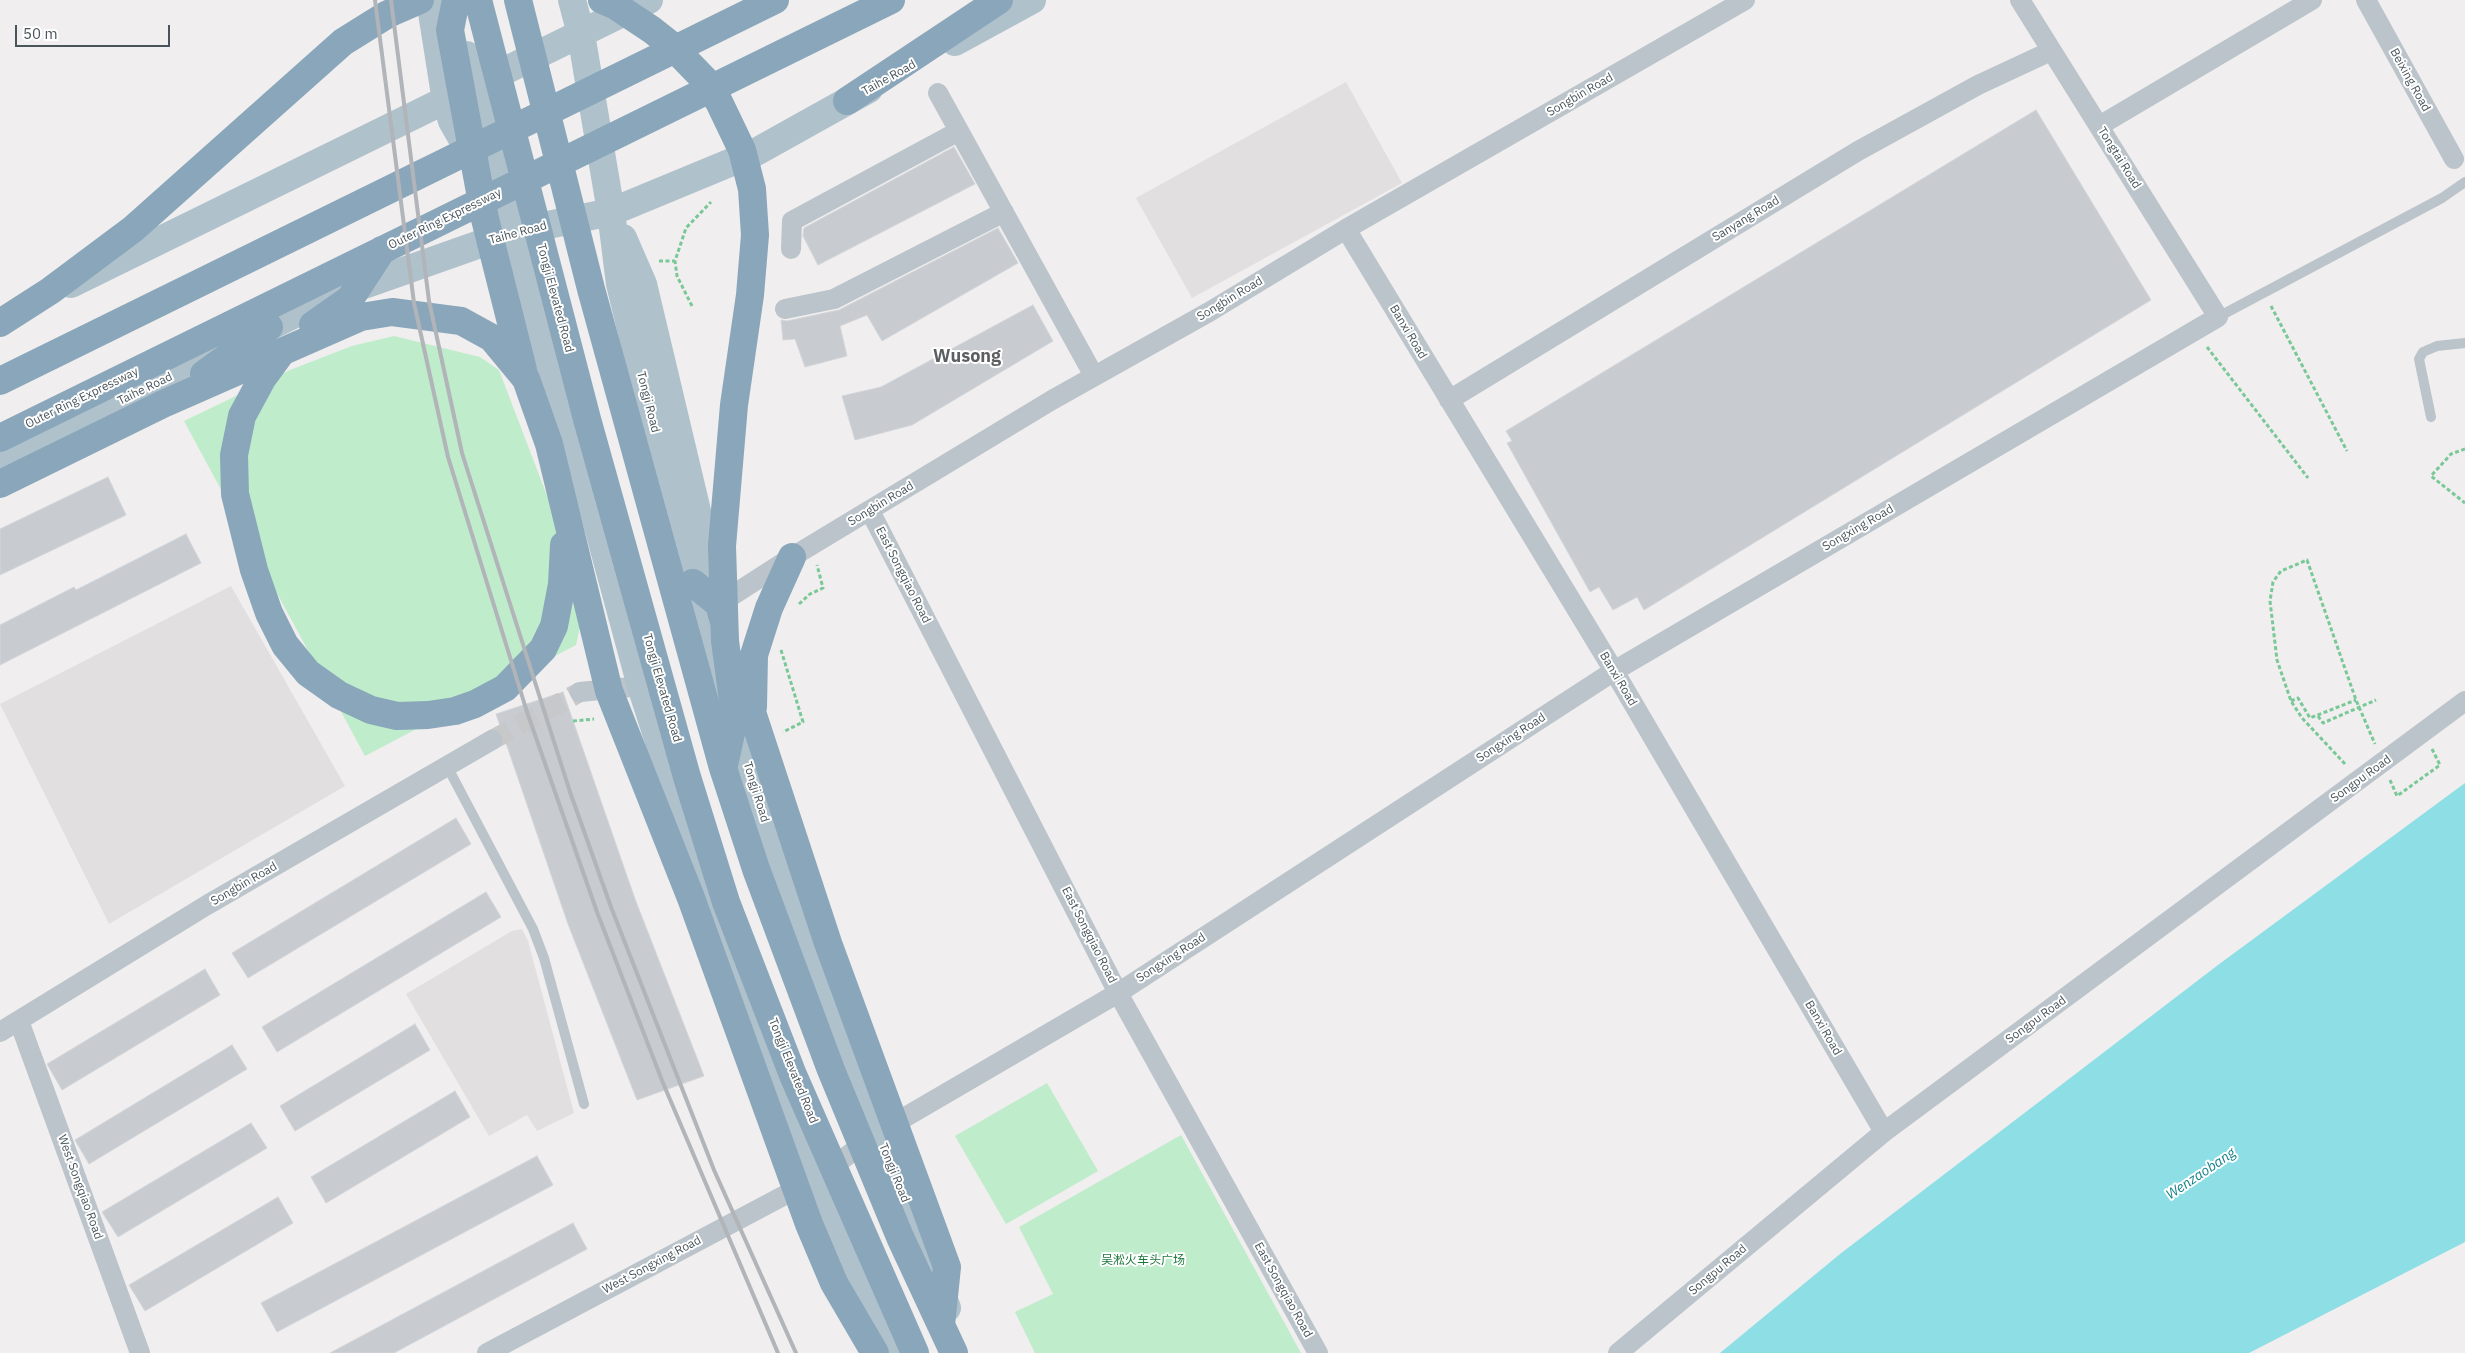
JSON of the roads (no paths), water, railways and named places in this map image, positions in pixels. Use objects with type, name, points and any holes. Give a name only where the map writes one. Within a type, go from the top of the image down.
[{"type":"highway","points":[[0,323],[50,291],[133,229],[343,42],[388,14],[420,0]]},
{"type":"highway","points":[[382,250],[350,299],[315,324],[282,353],[262,378],[242,416],[234,455],[235,494],[254,570],[269,613],[285,645],[308,673],[338,696],[371,710],[397,716],[428,715],[456,711],[475,704],[505,688],[519,676],[543,649],[554,626],[563,576],[564,542],[557,492],[503,295],[485,219],[450,30],[455,0]]},
{"type":"highway","name":"Tongji Elevated Road","points":[[478,0],[587,419],[684,768],[726,902],[793,1075],[915,1353]]},
{"type":"highway","points":[[518,0],[591,288],[723,768],[756,869],[831,1070],[900,1237],[954,1353]]},
{"type":"highway","points":[[602,0],[616,6],[659,35],[704,79],[720,102],[742,150],[752,189],[755,235],[750,295],[734,405],[722,546],[725,641],[735,715],[723,768]]},
{"type":"highway","points":[[0,381],[775,0]]},
{"type":"highway","name":"Outer Ring Expressway","points":[[0,438],[891,0]]},
{"type":"highway","points":[[847,101],[999,0]]},
{"type":"highway","points":[[0,484],[163,404],[362,317],[392,312],[461,321],[492,338],[526,379],[549,444],[609,691],[691,898],[809,1224],[834,1283],[875,1353]]},
{"type":"highway","points":[[163,404],[269,327]]},
{"type":"highway","points":[[753,720],[754,655],[769,608],[802,551]]},
{"type":"highway","points":[[693,583],[720,604],[753,720],[828,943],[947,1267],[941,1325]]},
{"type":"main road","points":[[430,0],[446,101],[452,121],[514,232]]},
{"type":"main road","points":[[455,0],[474,87],[559,400],[577,449],[622,622],[641,686],[696,856],[757,1031],[887,1353]]},
{"type":"main road","name":"Tongji Road","points":[[572,0],[581,34],[611,212],[620,284],[693,583],[761,812],[878,1133],[965,1353]]},
{"type":"main road","points":[[0,318],[649,0]]},
{"type":"main road","name":"Taihe Road","points":[[0,461],[327,298],[514,232],[611,212],[756,152],[1032,0]]},
{"type":"main road","name":"Tongji Road","points":[[611,212],[643,284],[720,604]]},
{"type":"main road","points":[[609,691],[622,622]]},
{"type":"street","name":"Songbin Road","points":[[720,604],[802,551],[1094,376],[1210,312],[1346,229],[1745,0]]},
{"type":"street","name":"Tongtai Road","points":[[2020,0],[2218,317]]},
{"type":"street","points":[[2099,126],[2312,0]]},
{"type":"street","name":"Beixing Road","points":[[2366,0],[2454,159]]},
{"type":"street","name":"Sanyang Road","points":[[1449,400],[1858,151],[1962,93],[2051,50]]},
{"type":"street","points":[[938,94],[1094,376]]},
{"type":"street","points":[[791,249],[792,220],[959,131]]},
{"type":"street","points":[[785,309],[834,299],[1004,212]]},
{"type":"street","name":"Banxi Road","points":[[1346,229],[1614,672],[1884,1132]]},
{"type":"street","name":"Songxing Road","points":[[817,1178],[878,1133],[1118,992],[1614,672],[2218,317]]},
{"type":"street","name":"East Songqiao Road","points":[[870,511],[1118,992],[1318,1353]]},
{"type":"street","points":[[580,692],[609,691],[641,686]]},
{"type":"street","name":"Songpu Road","points":[[1618,1353],[1884,1132],[2465,701]]},
{"type":"street","name":"Songbin Road","points":[[0,1032],[207,905],[492,740]]},
{"type":"street","name":"West Songqiao Road","points":[[19,1021],[140,1353]]},
{"type":"street","name":"West Songxing Road","points":[[487,1353],[817,1178]]},
{"type":"lane","points":[[2218,317],[2442,198],[2465,182]]},
{"type":"lane","points":[[2430,417],[2419,359],[2424,352],[2437,346],[2465,343]]},
{"type":"lane","points":[[447,766],[533,929],[544,958],[584,1104]]},
{"type":"water","name":"Wenzaobang","points":[[2465,783],[2465,1242],[2249,1353],[1720,1353],[1840,1254],[2218,965]]},
{"type":"tunnel","points":[[492,740],[580,692]]},
{"type":"railway","points":[[375,0],[414,303],[448,457],[527,712],[597,912],[663,1083],[778,1353]]},
{"type":"railway","points":[[391,0],[429,301],[462,453],[570,792],[611,907],[714,1170],[796,1353]]},
{"type":"district","name":"Wusong","points":[[967,357]]},
{"type":"park label","name":"吴淞火车头广场","points":[[1143,1261]]}]
